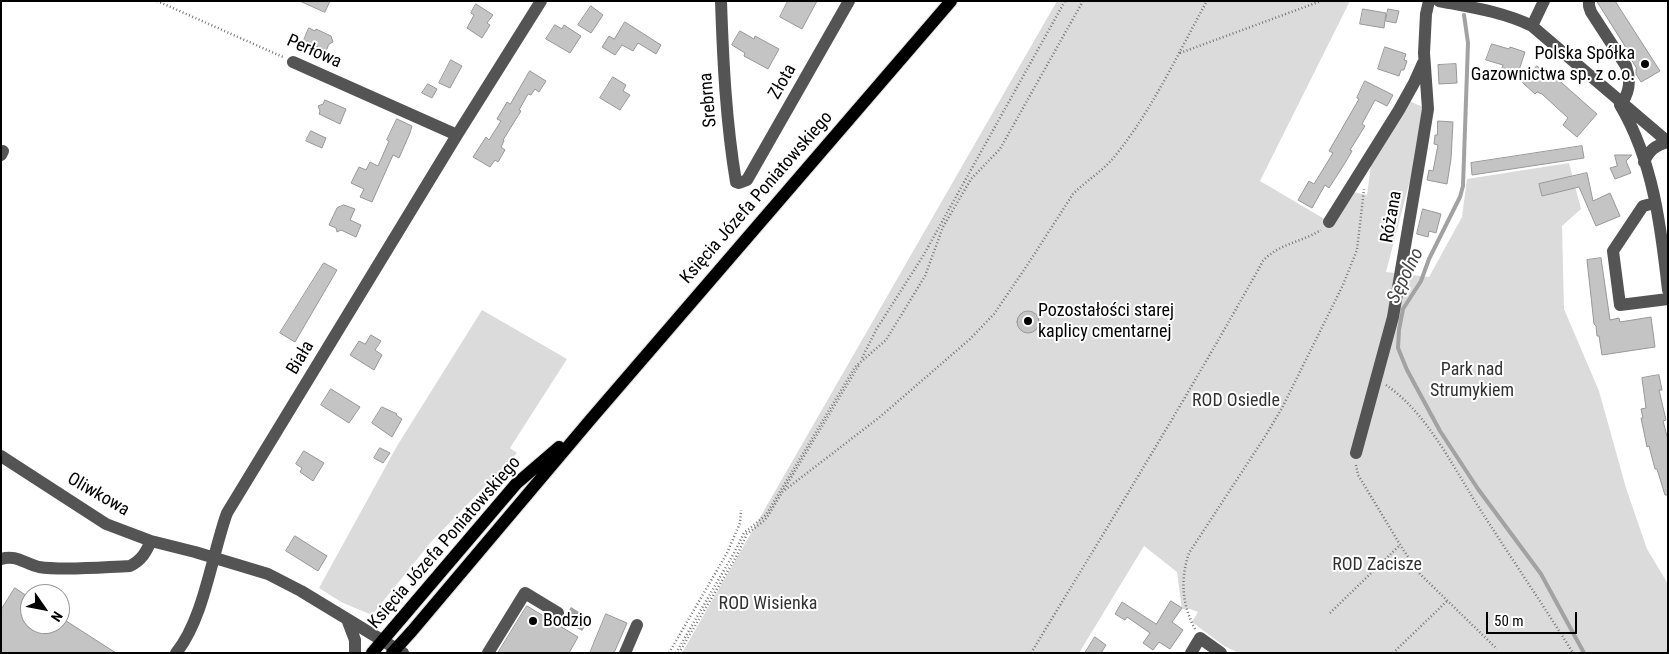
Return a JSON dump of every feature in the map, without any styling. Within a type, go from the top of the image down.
[{"type":"main road","name":"Księcia Józefa Poniatowskiego","points":[[397,651],[590,419],[951,1]]},
{"type":"main road","name":"Księcia Józefa Poniatowskiego","points":[[372,653],[516,484],[590,419]]},
{"type":"street","name":"Biała","points":[[176,653],[185,639],[194,618],[227,513],[541,1]]},
{"type":"street","name":"Srebrna","points":[[721,1],[724,68],[732,155],[736,182],[739,183],[747,180]]},
{"type":"street","name":"Złota","points":[[747,180],[849,1]]},
{"type":"street","name":"Różana","points":[[1356,453],[1393,317],[1422,152],[1428,109],[1424,59],[1426,14],[1429,1]]},
{"type":"street","points":[[1439,1],[1489,7],[1532,26],[1668,142],[1655,147],[1644,162]]},
{"type":"street","points":[[1532,26],[1544,1]]},
{"type":"street","points":[[1589,1],[1591,12],[1626,66],[1629,76],[1629,90],[1618,100]]},
{"type":"street","name":"Różana","points":[[1329,222],[1399,110],[1414,83],[1424,59]]},
{"type":"street","name":"Perłowa","points":[[293,62],[457,136]]},
{"type":"street","points":[[1618,100],[1644,162],[1655,203],[1668,290]]},
{"type":"street","points":[[1638,146],[1642,136],[1652,128]]},
{"type":"street","points":[[1655,203],[1643,206],[1613,250],[1620,305],[1668,299]]},
{"type":"street","name":"Oliwkowa","points":[[1,456],[106,524],[151,540],[213,557]]},
{"type":"street","points":[[1,558],[15,557],[38,566],[48,567],[99,568],[130,566],[139,561],[145,554],[151,540]]},
{"type":"street","points":[[213,557],[268,574],[301,590],[397,651]]},
{"type":"street","points":[[488,653],[525,593],[558,613]]},
{"type":"street","points":[[346,619],[355,640],[355,653]]},
{"type":"street","points":[[625,653],[637,625]]},
{"type":"street","points":[[1191,653],[1200,638],[1221,653]]},
{"type":"path","name":"Perłowa","points":[[157,1],[293,62]]},
{"type":"path","points":[[678,653],[736,557],[746,534],[765,520],[861,360],[876,330],[923,256],[1066,1]]},
{"type":"path","points":[[678,653],[744,533],[766,515],[855,367],[886,340],[925,276],[943,227],[971,179],[1000,149],[1083,1]]},
{"type":"path","points":[[783,491],[881,416],[970,339],[994,314],[1073,194],[1083,184],[1098,174],[1114,157],[1139,124],[1207,1]]},
{"type":"path","points":[[1178,53],[1321,1]]},
{"type":"path","points":[[1200,638],[1189,618],[1184,590],[1183,576],[1189,553],[1282,408],[1343,285],[1357,250],[1365,186]]},
{"type":"path","points":[[1031,653],[1140,475],[1263,261],[1277,249],[1316,232],[1329,222]]},
{"type":"path","points":[[1377,379],[1401,396],[1420,418],[1454,466],[1477,505],[1573,653]]},
{"type":"path","points":[[1356,453],[1358,475],[1400,545],[1420,574],[1497,649]]},
{"type":"path","points":[[669,653],[727,553],[740,523],[741,510]]},
{"type":"path","points":[[1330,613],[1400,545]]},
{"type":"path","points":[[1394,653],[1447,601]]},
{"type":"green space","points":[[1057,1],[1350,1],[1260,181],[1333,224],[1353,192],[1367,195],[1371,165],[1409,101],[1423,107],[1415,161],[1386,272],[1429,277],[1462,217],[1467,179],[1569,163],[1581,209],[1562,226],[1564,309],[1599,391],[1626,488],[1647,549],[1668,584],[1668,653],[1239,653],[1224,646],[1192,622],[1198,612],[1182,609],[1177,572],[1144,546],[1079,653],[682,653]]},
{"type":"green space","points":[[482,310],[567,359],[510,448],[517,453],[431,542],[372,615],[341,602],[319,588],[397,446]]},
{"type":"shaded area","points":[[571,607],[590,619],[582,631],[563,619]]},
{"type":"building","points":[[300,1],[330,1],[325,12]]},
{"type":"building","points":[[788,1],[817,1],[802,29],[780,17]]},
{"type":"building","points":[[1597,1],[1615,1],[1660,71],[1641,82],[1636,74],[1637,69],[1632,58]]},
{"type":"building","points":[[476,4],[493,15],[487,23],[490,25],[482,38],[467,28],[474,15],[471,13]]},
{"type":"building","points":[[591,6],[603,15],[591,33],[578,25]]},
{"type":"building","points":[[1363,9],[1386,13],[1384,28],[1360,24]]},
{"type":"building","points":[[1388,9],[1399,11],[1396,23],[1386,21]]},
{"type":"building","points":[[625,22],[661,45],[656,54],[638,43],[633,51],[622,45],[615,55],[602,47],[609,36],[614,39]]},
{"type":"building","points":[[555,25],[562,29],[564,25],[581,36],[570,53],[546,39]]},
{"type":"building","points":[[309,28],[331,36],[333,42],[329,44],[326,51],[304,40]]},
{"type":"building","points":[[740,31],[754,39],[755,36],[779,49],[768,69],[744,56],[745,53],[732,45]]},
{"type":"building","points":[[1492,44],[1525,52],[1518,73],[1502,68],[1503,65],[1486,60]]},
{"type":"building","points":[[1385,47],[1406,54],[1404,60],[1407,61],[1404,70],[1401,70],[1399,76],[1378,69]]},
{"type":"building","points":[[451,60],[462,66],[450,88],[439,83]]},
{"type":"building","points":[[1456,64],[1457,83],[1439,84],[1438,65]]},
{"type":"building","points":[[1537,66],[1543,71],[1545,68],[1597,114],[1577,137],[1563,125],[1568,118],[1542,94],[1537,92],[1535,94],[1523,83]]},
{"type":"building","points":[[530,71],[546,81],[539,92],[535,89],[531,95],[528,94],[519,110],[521,111],[503,140],[501,147],[505,150],[498,162],[495,160],[490,167],[473,157],[486,137],[489,140],[501,121],[497,119],[507,102],[510,104]]},
{"type":"building","points":[[613,77],[626,85],[623,91],[630,95],[620,110],[600,98]]},
{"type":"building","points":[[1365,81],[1393,95],[1387,106],[1375,100],[1362,124],[1365,126],[1350,150],[1352,151],[1345,163],[1329,188],[1325,185],[1312,208],[1298,200],[1309,181],[1314,184],[1333,153],[1329,151],[1359,99],[1357,98]]},
{"type":"building","points":[[428,84],[437,89],[432,98],[422,93]]},
{"type":"building","points":[[325,100],[346,109],[340,124],[319,114],[318,106],[323,104]]},
{"type":"building","points":[[397,119],[412,126],[410,133],[399,158],[393,155],[372,202],[360,197],[364,189],[351,183],[359,167],[366,170],[370,162],[378,166]]},
{"type":"building","points":[[1438,121],[1453,122],[1451,159],[1447,184],[1427,180],[1429,170],[1433,171],[1438,145],[1434,144]]},
{"type":"building","points":[[311,131],[326,138],[322,148],[306,141]]},
{"type":"building","points":[[1582,146],[1584,158],[1472,175],[1471,163]]},
{"type":"building","points":[[1615,155],[1632,155],[1626,161],[1631,173],[1615,179],[1610,168],[1617,166]]},
{"type":"building","points":[[1587,173],[1593,201],[1610,193],[1620,216],[1596,226],[1579,187],[1542,196],[1539,184]]},
{"type":"building","points":[[344,205],[355,209],[350,220],[361,225],[356,237],[341,230],[337,232],[336,228],[329,225],[337,208]]},
{"type":"building","points":[[1423,209],[1441,214],[1436,233],[1429,231],[1428,237],[1417,234]]},
{"type":"building","points":[[1601,258],[1610,320],[1619,318],[1620,322],[1651,317],[1655,347],[1602,355],[1599,336],[1597,336],[1594,324],[1587,260]]},
{"type":"building","points":[[324,263],[337,270],[295,342],[280,333]]},
{"type":"building","name":"Pozostałości starej kaplicy cmentarnej","points":[[1028,311],[1036,314],[1039,322],[1036,330],[1028,333],[1020,330],[1017,322],[1020,314]]},
{"type":"building","points":[[371,335],[381,341],[375,350],[382,355],[374,370],[350,355],[359,341],[365,344]]},
{"type":"building","points":[[1659,375],[1662,390],[1659,390],[1666,420],[1663,421],[1668,440],[1668,495],[1665,495],[1649,446],[1647,447],[1641,418],[1643,418],[1641,409],[1646,408],[1642,378]]},
{"type":"building","points":[[331,389],[360,407],[349,423],[321,405]]},
{"type":"building","points":[[382,407],[397,414],[402,419],[392,437],[372,423]]},
{"type":"building","points":[[380,448],[390,453],[383,463],[374,458]]},
{"type":"building","points":[[304,451],[324,463],[313,481],[300,472],[302,468],[296,464]]},
{"type":"building","points":[[295,536],[327,556],[318,571],[286,551]]},
{"type":"building","points":[[15,588],[20,591],[20,634],[70,634],[70,623],[116,653],[1,653],[1,610]]},
{"type":"building","points":[[1171,601],[1182,608],[1172,622],[1183,630],[1170,649],[1159,642],[1153,650],[1143,643],[1150,633],[1127,617],[1125,620],[1115,614],[1122,602],[1156,624]]},
{"type":"building","name":"Bodzio","points":[[527,606],[578,637],[569,653],[498,653]]},
{"type":"building","points":[[606,614],[627,623],[614,653],[590,653]]},
{"type":"building","points":[[1095,637],[1106,645],[1101,653],[1085,653]]},
{"type":"waterway","name":"Sępolno","points":[[1464,15],[1468,43],[1463,186],[1460,197],[1429,259],[1421,281],[1403,309],[1398,348],[1407,370],[1440,431],[1478,489],[1541,574],[1584,653]]},
{"type":"place","name":"Polska Spółka Gazownictwa sp. z o.o.","points":[[1645,64]]},
{"type":"place","name":"Pozostałości starej kaplicy cmentarnej","points":[[1028,321]]},
{"type":"place","name":"Bodzio","points":[[533,621]]},
{"type":"park label","name":"Park nad Strumykiem","points":[[1472,380]]},
{"type":"park label","name":"ROD Osiedle","points":[[1236,401]]},
{"type":"park label","name":"ROD Zacisze","points":[[1377,565]]},
{"type":"park label","name":"ROD Wisienka","points":[[768,604]]}]
